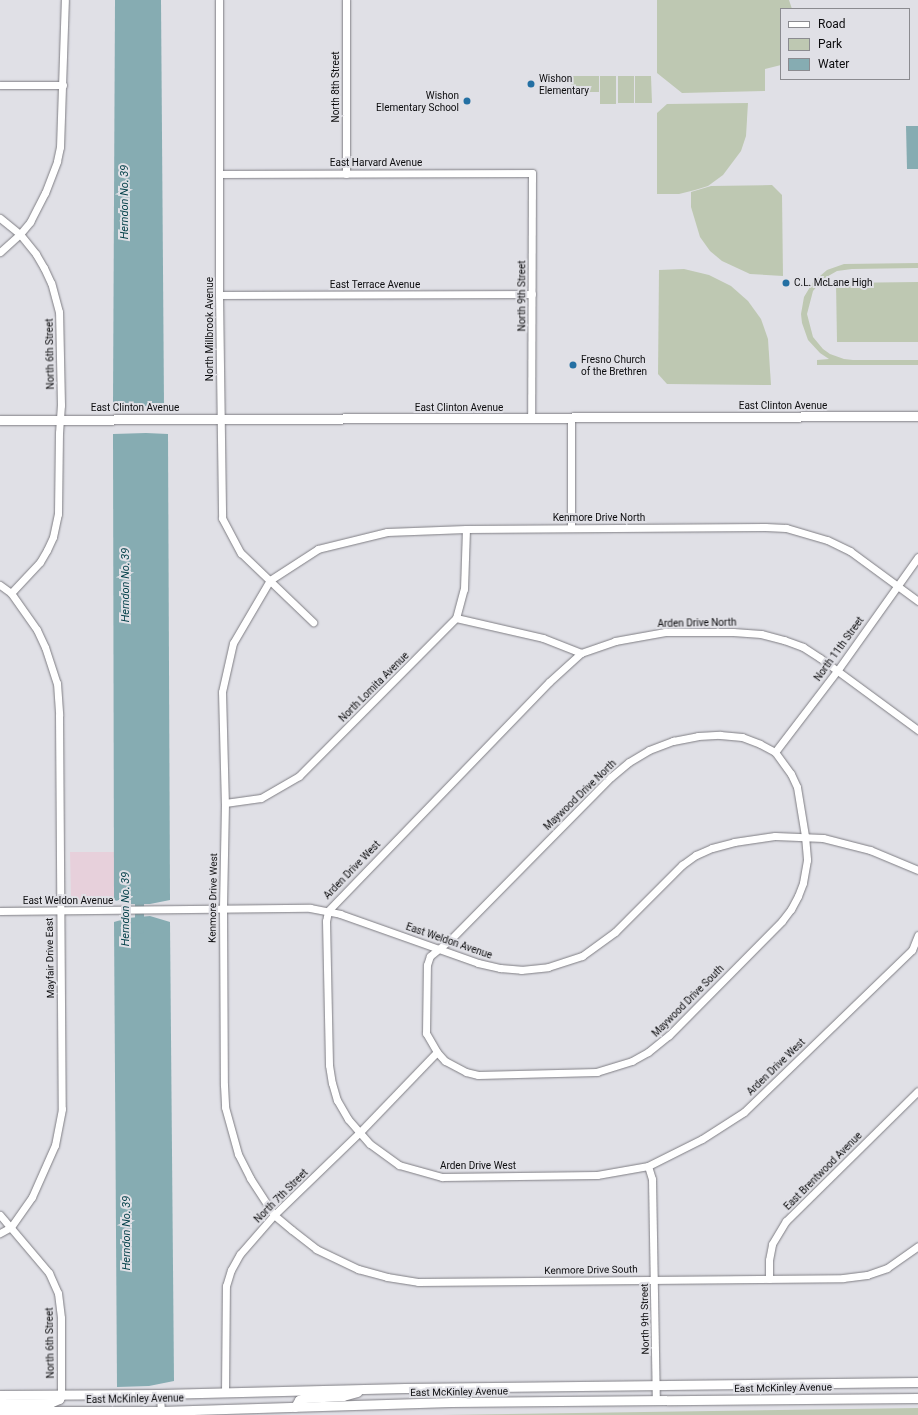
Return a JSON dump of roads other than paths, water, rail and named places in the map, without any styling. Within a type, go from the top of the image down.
[{"type":"main road","name":"East Clinton Avenue","points":[[0,420],[918,416]]},
{"type":"main road","name":"East McKinley Avenue","points":[[0,1395],[224,1393],[370,1388],[918,1382]]},
{"type":"main road","points":[[295,1407],[299,1400],[304,1398],[343,1396],[370,1388]]},
{"type":"main road","points":[[896,1398],[918,1392]]},
{"type":"main road","points":[[0,1404],[50,1403],[59,1399],[61,1395]]},
{"type":"main road","name":"East McKinley Avenue","points":[[0,1411],[161,1413],[451,1402],[918,1398]]},
{"type":"street","points":[[0,252],[20,234],[38,210],[57,161],[62,127],[65,0]]},
{"type":"street","name":"North Millbrook Avenue","points":[[219,0],[219,295],[222,518],[241,553],[313,622]]},
{"type":"street","name":"North 8th Street","points":[[346,0],[346,174]]},
{"type":"street","points":[[0,85],[63,85]]},
{"type":"street","name":"East Harvard Avenue","points":[[220,174],[532,173]]},
{"type":"street","name":"North 9th Street","points":[[531,418],[532,173]]},
{"type":"street","points":[[0,218],[20,234]]},
{"type":"street","name":"North 6th Street","points":[[11,593],[40,562],[47,550],[56,525],[59,502],[61,335],[59,312],[51,283],[44,268],[36,254],[20,234]]},
{"type":"street","name":"East Terrace Avenue","points":[[219,295],[532,294]]},
{"type":"street","points":[[571,418],[571,528]]},
{"type":"street","name":"Kenmore Drive North","points":[[270,580],[318,549],[387,532],[466,529],[765,527],[786,528],[828,540],[850,551],[918,601]]},
{"type":"street","name":"North Lomita Avenue","points":[[225,803],[261,798],[299,776],[456,618],[464,589],[466,529]]},
{"type":"street","name":"North 11th Street","points":[[775,752],[837,671],[918,557]]},
{"type":"street","name":"Kenmore Drive West","points":[[270,580],[233,643],[222,692],[225,803],[223,910],[224,1085],[225,1107],[238,1154],[250,1178],[274,1215]]},
{"type":"street","name":"Mayfair Drive East","points":[[0,585],[11,593],[37,630],[45,647],[56,683],[59,722],[59,911],[62,1109],[55,1145],[43,1174],[32,1197],[11,1227]]},
{"type":"street","points":[[456,618],[543,638],[580,653]]},
{"type":"street","name":"Arden Drive North","points":[[580,653],[615,640],[638,635],[665,632],[733,632],[761,634],[784,640],[802,647],[918,730]]},
{"type":"street","name":"Arden Drive West","points":[[580,653],[522,710],[328,911],[326,921],[329,1066],[332,1083],[337,1100],[359,1133],[381,1153],[399,1165],[442,1177],[597,1175],[648,1166],[702,1139],[744,1112],[912,950],[918,935]]},
{"type":"street","name":"Maywood Drive North","points":[[437,948],[450,940],[611,777],[629,762],[649,750],[673,741],[698,736],[720,734],[742,737],[775,752],[788,768],[797,786],[805,836]]},
{"type":"street","name":"East Weldon Avenue","points":[[0,911],[310,908],[328,911],[500,968],[521,970],[548,968],[582,956],[615,932],[669,876],[696,855],[712,848],[734,842],[775,836],[805,836],[847,843],[870,850],[918,870]]},
{"type":"street","name":"Maywood Drive South","points":[[437,948],[430,956],[427,965],[426,1033],[437,1052],[445,1061],[455,1067],[478,1074],[597,1072],[616,1067],[648,1052],[675,1029],[791,909],[798,896],[805,873],[807,860],[805,836]]},
{"type":"street","name":"North 7th Street","points":[[224,1393],[226,1286],[240,1254],[274,1215],[359,1133],[437,1052]]},
{"type":"street","name":"East Brentwood Avenue","points":[[769,1279],[769,1260],[772,1244],[786,1221],[918,1091]]},
{"type":"street","name":"North 9th Street","points":[[648,1166],[652,1179],[656,1400]]},
{"type":"street","name":"North 6th Street","points":[[0,1215],[49,1273],[58,1293],[61,1318],[61,1395]]},
{"type":"street","name":"Kenmore Drive South","points":[[274,1215],[316,1249],[337,1261],[358,1270],[418,1282],[843,1278],[867,1275],[894,1264],[918,1246]]},
{"type":"street","points":[[0,1233],[11,1227]]},
{"type":"street","points":[[160,1394],[161,1413]]},
{"type":"water","points":[[115,0],[161,0],[164,404],[145,406],[113,404]]},
{"type":"water","points":[[906,126],[918,126],[918,169],[907,169]]},
{"type":"water","points":[[113,434],[168,434],[170,900],[150,904],[128,904],[114,900]]},
{"type":"water","points":[[150,916],[170,922],[174,1381],[149,1386],[117,1387],[114,922],[128,918]]},
{"type":"waterway","name":"Herndon No. 39","points":[[139,892],[139,929]]},
{"type":"place","name":"Wishon Elementary","points":[[531,84]]},
{"type":"place","name":"Wishon Elementary School","points":[[467,101]]},
{"type":"place","name":"C.L. McLane High","points":[[786,283]]},
{"type":"place","name":"Fresno Church of the Brethren","points":[[573,365]]}]
